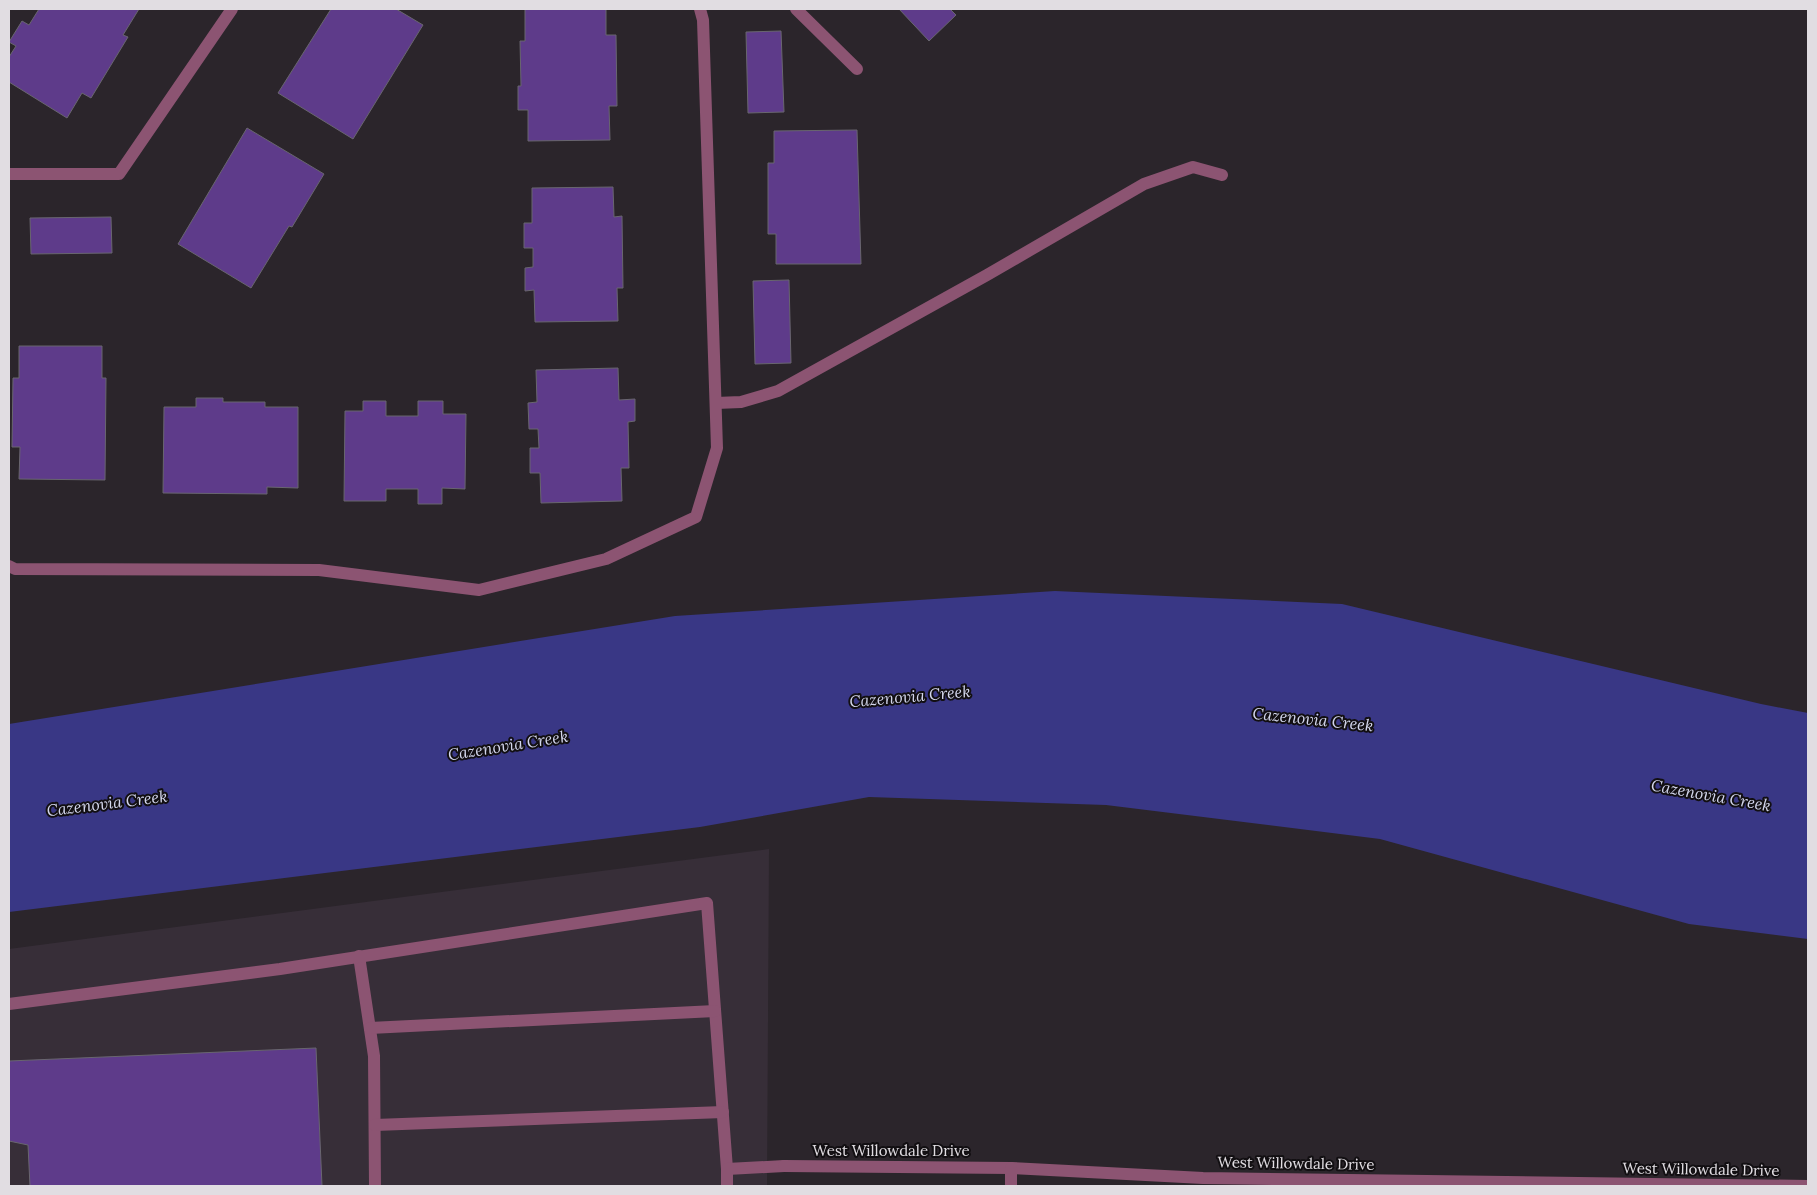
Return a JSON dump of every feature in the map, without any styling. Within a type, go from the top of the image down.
[{"type":"street","points":[[9,174],[119,174],[232,9]]},
{"type":"street","points":[[9,566],[14,569],[319,570],[479,590],[606,559],[696,517],[717,448],[703,20],[700,9]]},
{"type":"street","points":[[796,9],[857,69]]},
{"type":"street","points":[[716,404],[741,402],[778,391],[987,275],[1144,184],[1193,167],[1222,175]]},
{"type":"street","points":[[9,1004],[280,969],[707,903],[727,1186]]},
{"type":"street","points":[[359,956],[374,1056],[375,1186]]},
{"type":"street","points":[[370,1028],[715,1011]]},
{"type":"street","points":[[374,1125],[723,1112]]},
{"type":"street","name":"West Willowdale Drive","points":[[727,1169],[784,1166],[1011,1168],[1203,1178],[1470,1184],[1808,1186]]},
{"type":"street","points":[[1010,1186],[1011,1168]]},
{"type":"shaded area","points":[[769,849],[767,1186],[9,1186],[9,949]]},
{"type":"water","name":"Cazenovia Creek","points":[[1055,591],[1342,604],[1761,704],[1808,713],[1808,939],[1689,924],[1380,839],[1106,805],[869,797],[700,827],[9,912],[9,724],[675,616]]},
{"type":"building","points":[[39,9],[139,9],[123,35],[128,37],[91,98],[82,93],[67,118],[9,82],[9,57],[16,46],[9,42],[22,21],[29,25]]},
{"type":"building","points":[[331,9],[396,9],[423,25],[353,139],[278,93]]},
{"type":"building","points":[[525,9],[606,9],[606,35],[616,35],[617,106],[609,106],[610,140],[528,141],[528,110],[518,110],[518,86],[521,86],[520,41],[525,41]]},
{"type":"building","points":[[899,9],[950,9],[956,15],[929,41]]},
{"type":"building","points":[[781,31],[784,112],[748,113],[746,32]]},
{"type":"building","points":[[247,128],[324,174],[292,227],[289,226],[251,288],[178,244]]},
{"type":"building","points":[[857,130],[861,264],[776,264],[776,234],[768,234],[768,163],[774,163],[774,131]]},
{"type":"building","points":[[613,187],[614,217],[622,216],[623,288],[617,288],[618,321],[535,322],[534,290],[525,291],[525,268],[533,267],[533,248],[524,248],[524,223],[532,223],[532,188]]},
{"type":"building","points":[[111,217],[112,253],[31,254],[30,218]]},
{"type":"building","points":[[789,280],[791,363],[755,364],[753,281]]},
{"type":"building","points":[[19,346],[102,346],[102,378],[106,378],[105,480],[19,479],[20,447],[12,447],[13,378],[19,378]]},
{"type":"building","points":[[618,368],[619,400],[635,399],[635,421],[628,422],[629,468],[621,468],[622,501],[541,503],[540,473],[530,473],[530,448],[539,448],[538,429],[529,429],[528,403],[537,402],[536,370]]},
{"type":"building","points":[[196,398],[223,398],[223,402],[265,402],[265,407],[298,407],[298,488],[267,487],[267,494],[163,493],[164,407],[196,407]]},
{"type":"building","points":[[363,401],[386,401],[386,416],[418,416],[418,401],[443,401],[443,414],[466,414],[465,489],[442,488],[442,504],[418,504],[418,489],[386,489],[386,501],[344,501],[345,411],[363,411]]},
{"type":"building","points":[[316,1048],[322,1186],[30,1186],[28,1145],[9,1141],[9,1061]]}]
